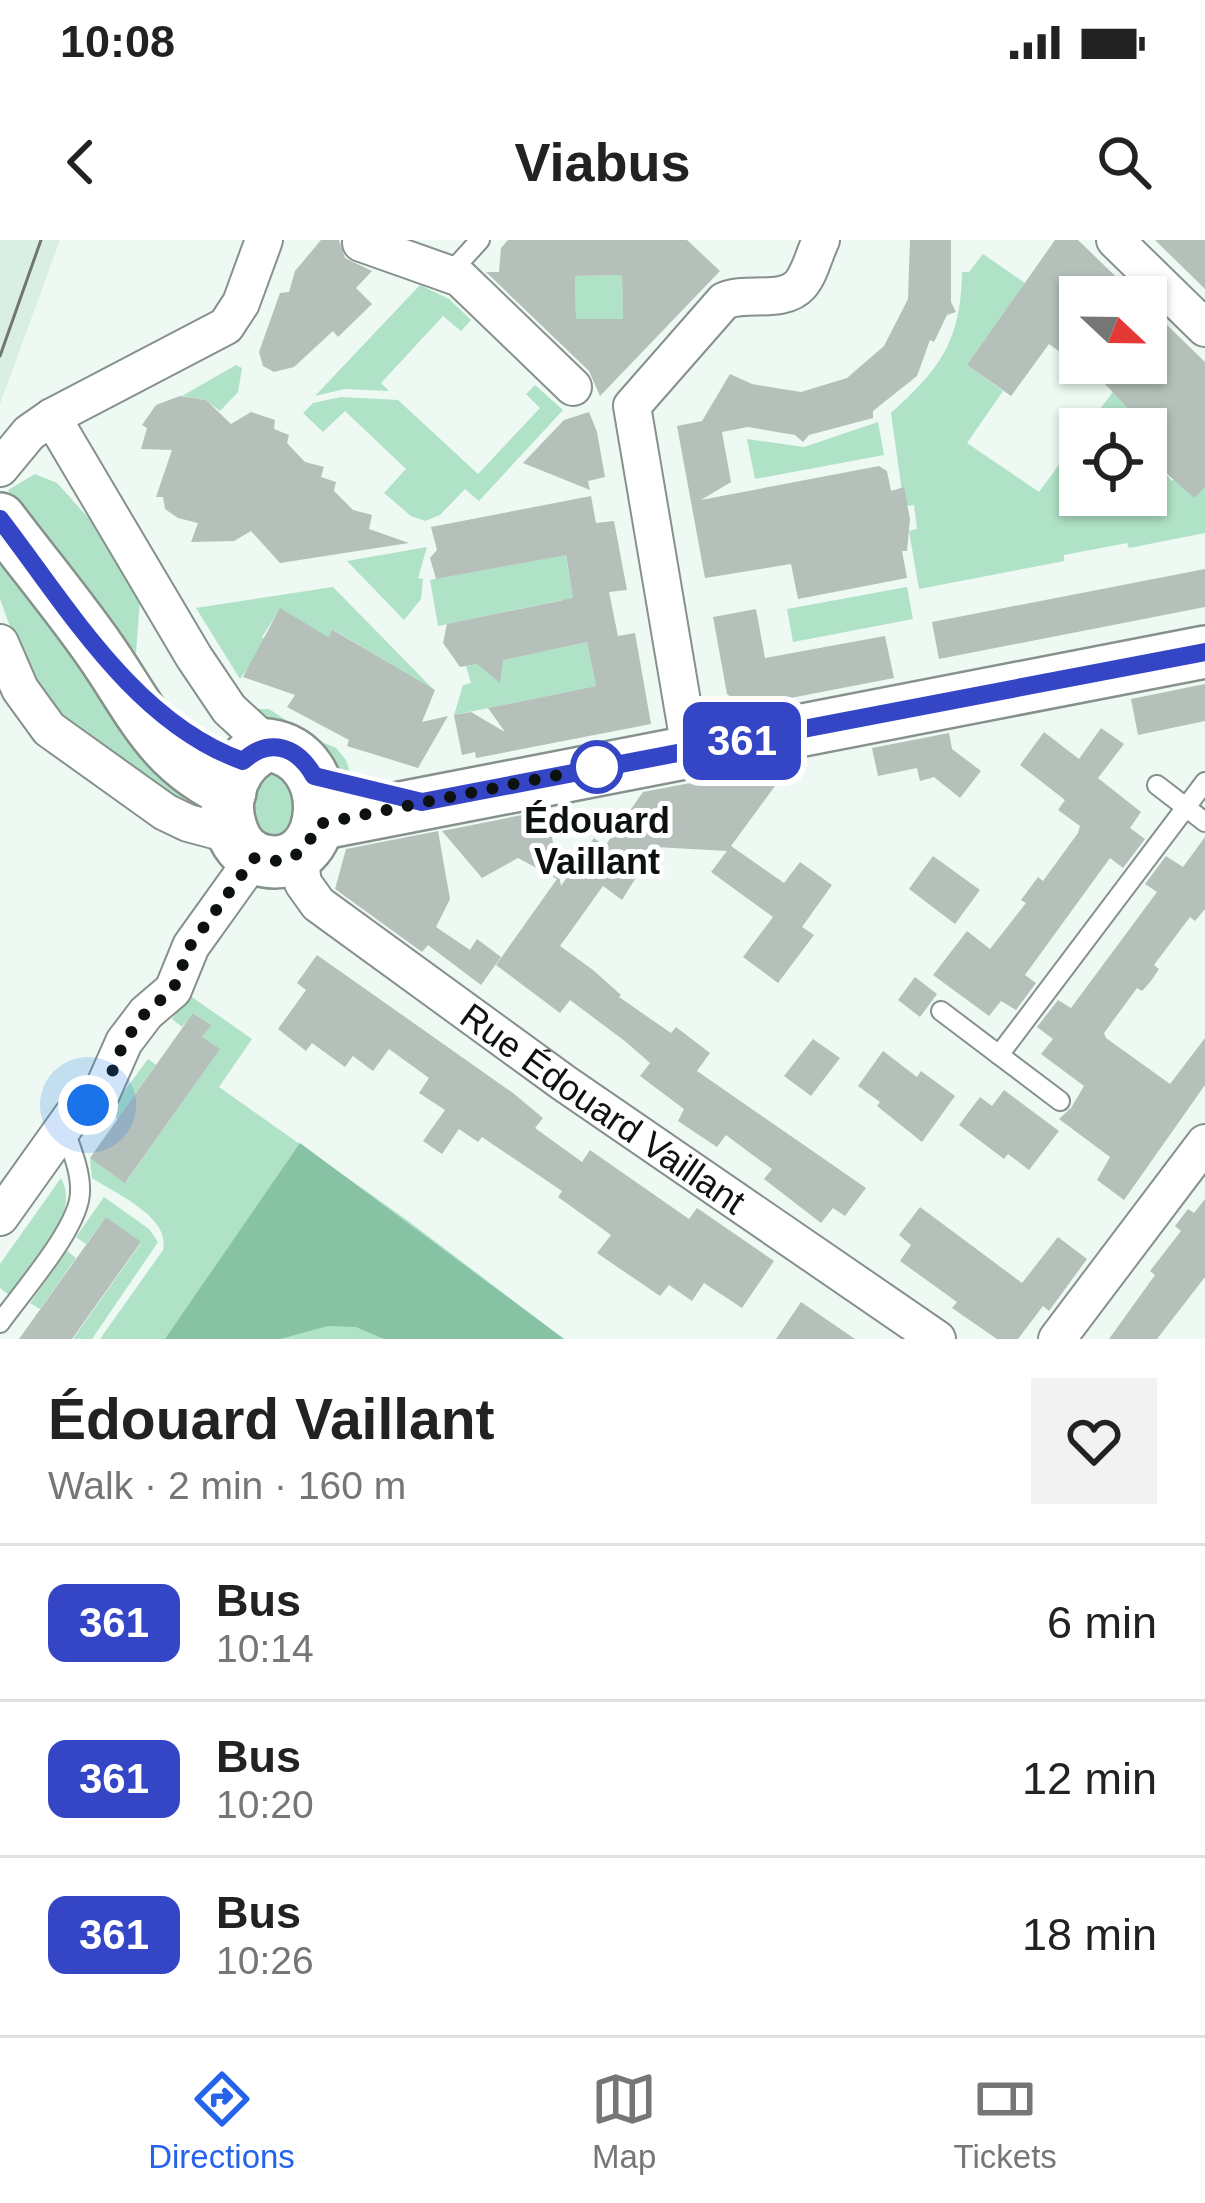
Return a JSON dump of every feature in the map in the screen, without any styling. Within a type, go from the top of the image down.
[{"type":"street","points":[[0,467],[29,433],[52,417],[226,326],[241,303],[264,240]]},
{"type":"street","points":[[690,749],[631,410],[724,301],[784,294],[801,285],[821,240]]},
{"type":"street","points":[[1115,240],[1205,328]]},
{"type":"street","points":[[361,243],[450,273],[573,387]]},
{"type":"street","points":[[0,1217],[63,1126],[101,1094],[124,1042],[146,1012],[173,990],[190,946],[270,806],[240,722],[206,674],[52,417]]},
{"type":"street","points":[[0,519],[100,650],[160,742],[196,774],[270,806]]},
{"type":"street","points":[[0,643],[20,688],[49,729],[188,824],[270,806],[422,802],[1205,652]]},
{"type":"street","name":"Rue Édouard Vaillant","points":[[270,806],[303,883],[318,904],[581,1095],[937,1339]]},
{"type":"street","points":[[1057,1339],[1205,1143]]},
{"type":"lane","points":[[450,273],[480,240]]},
{"type":"lane","points":[[1000,1055],[1205,782]]},
{"type":"lane","points":[[1157,785],[1205,822]]},
{"type":"lane","points":[[940,1011],[1060,1101]]},
{"type":"lane","points":[[0,1323],[71,1222],[79,1202],[79,1178],[63,1126]]},
{"type":"shaded area","points":[[0,240],[60,240],[0,404]]},
{"type":"green space","points":[[983,254],[1025,283],[967,365],[1003,391],[967,443],[1039,492],[1059,465],[1059,516],[1167,516],[1167,475],[1172,481],[1185,470],[1182,485],[1193,497],[1205,487],[1205,533],[1064,555],[1064,561],[919,589],[909,531],[917,529],[914,505],[904,506],[891,413],[923,382],[944,352],[957,317],[962,272],[969,272]]},
{"type":"green space","points":[[622,275],[623,319],[576,319],[575,276]]},
{"type":"green space","points":[[420,285],[449,299],[471,320],[461,331],[443,316],[381,383],[389,391],[345,389],[315,396]]},
{"type":"green space","points":[[236,365],[242,368],[238,392],[220,411],[206,400],[182,396]]},
{"type":"green space","points":[[535,385],[563,410],[479,501],[465,489],[440,515],[425,521],[411,516],[384,493],[406,469],[345,411],[323,432],[303,413],[313,403],[341,397],[398,400],[478,474],[540,408],[526,394]]},
{"type":"green space","points":[[1113,392],[1128,408],[1101,408]]},
{"type":"green space","points":[[878,422],[884,455],[755,479],[747,439],[804,447]]},
{"type":"green space","points":[[35,474],[57,483],[112,544],[141,585],[136,653],[8,490]]},
{"type":"green space","points":[[427,547],[418,578],[423,579],[421,599],[404,620],[347,561]]},
{"type":"green space","points":[[565,551],[574,603],[562,600],[438,626],[430,580]]},
{"type":"green space","points":[[0,561],[133,736],[186,791],[182,809],[77,738],[26,671],[0,599]]},
{"type":"green space","points":[[333,587],[434,690],[334,630],[326,639],[280,609],[262,637],[268,641],[240,679],[196,608]]},
{"type":"green space","points":[[907,587],[913,619],[793,642],[787,609]]},
{"type":"green space","points":[[587,642],[596,686],[454,715],[463,685],[471,683],[466,666],[489,662],[499,675],[502,660]]},
{"type":"green space","points":[[251,709],[269,709],[336,748],[351,775],[345,777],[307,755]]},
{"type":"green space","points":[[271,770],[293,782],[294,823],[287,835],[265,834],[249,819],[256,777]]},
{"type":"green space","points":[[189,995],[252,1039],[219,1087],[564,1339],[100,1339],[163,1250],[163,1238],[140,1208],[92,1178],[90,1158],[126,1182],[219,1050],[202,1037],[210,1025],[194,1013],[182,1027],[172,1019]]},
{"type":"green space","points":[[148,1059],[156,1065],[118,1119],[109,1112]]},
{"type":"green space","points":[[300,1143],[564,1339],[384,1339],[356,1327],[328,1326],[280,1339],[165,1339]]},
{"type":"green space","points":[[61,1178],[66,1193],[60,1224],[9,1295],[0,1288],[0,1264]]},
{"type":"green space","points":[[104,1197],[149,1229],[158,1242],[92,1339],[73,1339],[141,1243],[106,1217],[86,1244],[76,1237]]},
{"type":"green space","points":[[67,1251],[76,1258],[40,1309],[30,1303]]},
{"type":"building","points":[[321,240],[339,240],[345,258],[372,271],[356,288],[372,304],[338,337],[333,331],[294,367],[274,372],[263,366],[259,352],[280,293],[289,292],[295,271]]},
{"type":"building","points":[[508,240],[687,240],[720,271],[600,396],[589,371],[486,272],[499,272],[501,248]],"holes":[[[622,275],[623,319],[576,319],[575,276]]]},
{"type":"building","points":[[910,240],[951,240],[951,302],[956,312],[947,315],[934,342],[930,340],[917,376],[873,411],[873,418],[809,435],[803,442],[795,435],[748,427],[722,432],[731,482],[701,500],[879,466],[887,471],[891,491],[904,487],[910,519],[907,551],[902,551],[907,578],[798,599],[791,564],[705,578],[677,426],[702,421],[730,374],[752,384],[801,392],[847,378],[884,346],[908,299]]},
{"type":"building","points":[[1055,240],[1078,240],[1115,276],[1059,276],[1059,351],[1049,344],[1011,396],[967,365]]},
{"type":"building","points":[[1155,240],[1205,240],[1205,289]]},
{"type":"building","points":[[1167,325],[1205,362],[1205,487],[1194,498],[1167,474],[1167,408],[1128,408],[1106,385],[1167,384]]},
{"type":"building","points":[[180,396],[206,400],[231,424],[251,412],[275,420],[274,429],[289,435],[287,443],[305,462],[324,467],[321,477],[336,482],[334,491],[353,510],[372,515],[369,529],[409,543],[280,563],[251,531],[234,541],[191,542],[198,523],[178,518],[165,509],[163,497],[156,497],[172,450],[141,449],[147,428],[142,425],[156,405]]},
{"type":"building","points":[[589,412],[605,477],[588,481],[590,490],[523,463],[564,420]]},
{"type":"building","points":[[591,496],[596,523],[614,521],[627,590],[609,592],[618,636],[635,633],[651,724],[476,758],[475,752],[462,755],[454,715],[471,712],[505,732],[488,708],[596,686],[587,642],[503,660],[500,683],[477,664],[460,667],[443,643],[447,624],[573,598],[566,555],[436,579],[430,558],[437,550],[431,527]]},
{"type":"building","points":[[1205,569],[1205,607],[939,659],[932,622]]},
{"type":"building","points":[[280,608],[328,637],[333,630],[435,690],[422,722],[448,716],[418,768],[347,746],[349,740],[287,707],[295,695],[243,677]]},
{"type":"building","points":[[756,609],[765,658],[885,636],[894,678],[744,707],[727,694],[713,617]]},
{"type":"building","points":[[1205,684],[1205,721],[1138,735],[1131,699]]},
{"type":"building","points":[[1101,728],[1124,744],[1098,778],[1141,812],[1130,828],[1145,839],[1123,868],[1110,858],[1025,975],[1036,983],[1016,1010],[1001,1001],[989,1016],[933,975],[967,931],[990,949],[1026,903],[1021,900],[1038,877],[1043,881],[1078,833],[1080,826],[1058,810],[1065,800],[1020,765],[1044,732],[1079,759]]},
{"type":"building","points":[[949,733],[952,749],[981,771],[960,798],[934,777],[920,781],[917,768],[878,776],[872,748]]},
{"type":"building","points":[[791,764],[731,846],[784,883],[800,862],[832,885],[802,927],[814,935],[778,983],[743,957],[773,917],[711,872],[727,851],[655,847],[622,900],[603,886],[560,946],[619,997],[671,1033],[676,1027],[710,1053],[697,1071],[866,1188],[845,1216],[833,1208],[821,1223],[764,1179],[772,1169],[726,1135],[717,1147],[678,1121],[684,1109],[640,1076],[650,1063],[626,1042],[570,1000],[560,1013],[496,965],[557,879],[518,858],[482,878],[442,831],[547,810],[561,886],[594,838],[605,846],[643,792]]},
{"type":"building","points":[[438,831],[450,899],[436,927],[470,950],[477,939],[501,957],[481,985],[428,945],[422,952],[335,889],[346,849]]},
{"type":"building","points":[[1205,837],[1205,909],[1195,921],[1190,917],[1154,965],[1159,969],[1151,981],[1142,991],[1137,988],[1104,1033],[1170,1084],[1205,1038],[1205,1085],[1124,1200],[1097,1180],[1110,1157],[1059,1119],[1084,1086],[1041,1054],[1053,1039],[1037,1027],[1058,1000],[1071,1008],[1157,892],[1145,884],[1166,856],[1183,867]]},
{"type":"building","points":[[933,856],[980,890],[955,924],[909,889]]},
{"type":"building","points":[[317,955],[513,1093],[543,1118],[535,1128],[582,1162],[590,1150],[689,1219],[697,1208],[774,1261],[742,1308],[704,1283],[692,1301],[669,1285],[660,1296],[597,1253],[611,1235],[558,1197],[562,1191],[482,1137],[478,1142],[459,1129],[442,1154],[423,1141],[445,1110],[419,1093],[429,1078],[389,1049],[373,1071],[353,1056],[345,1067],[312,1043],[306,1051],[278,1029],[306,990],[297,983]]},
{"type":"building","points":[[915,977],[937,994],[920,1017],[898,1000]]},
{"type":"building","points":[[193,1013],[211,1025],[202,1037],[220,1049],[125,1183],[90,1158]]},
{"type":"building","points":[[813,1039],[840,1058],[811,1096],[784,1076]]},
{"type":"building","points":[[883,1051],[917,1077],[921,1071],[955,1096],[922,1142],[858,1086]]},
{"type":"building","points":[[1004,1090],[1059,1131],[1029,1170],[1008,1154],[1004,1159],[959,1125],[980,1097],[992,1106]]},
{"type":"building","points":[[1205,1199],[1205,1277],[1157,1339],[1109,1339],[1155,1275],[1150,1271],[1181,1231],[1175,1226],[1188,1209],[1194,1213]]},
{"type":"building","points":[[920,1207],[1022,1283],[1058,1237],[1087,1259],[1049,1311],[1043,1306],[1018,1339],[997,1339],[952,1308],[957,1302],[900,1261],[911,1245],[899,1235]]},
{"type":"building","points":[[106,1217],[141,1242],[72,1339],[19,1339]]},
{"type":"building","points":[[801,1302],[855,1339],[776,1339]]},
{"type":"tram line","points":[[0,356],[41,240]]},
{"type":"bus line","name":"361","points":[[0,519],[103,655],[199,741],[243,761],[260,748],[279,746],[303,759],[314,776],[422,802],[1205,652]]},
{"type":"place","name":"Édouard Vaillant","points":[[597,767]]},
{"type":"route","points":[[88,1105],[111,1079],[124,1042],[146,1012],[173,990],[190,946],[254,858],[290,860],[304,850],[318,824],[602,766],[597,767]]}]
